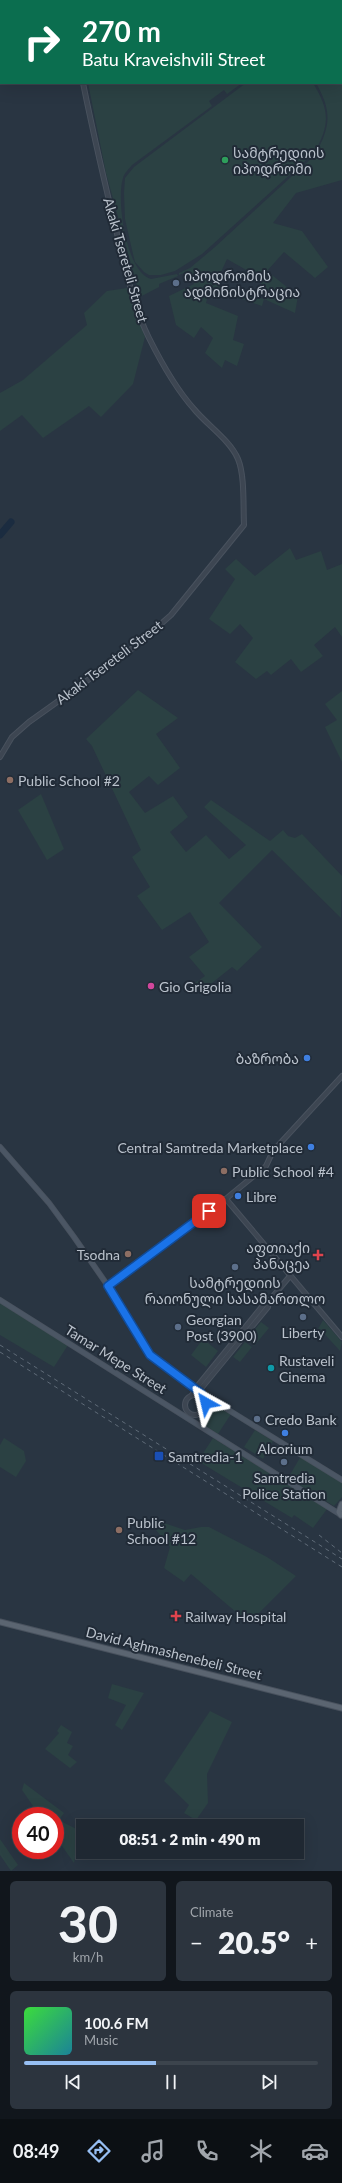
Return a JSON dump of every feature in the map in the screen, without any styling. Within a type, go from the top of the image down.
[{"type":"main road","points":[[0,1147],[57,1214],[108,1286],[150,1355],[201,1393],[342,1480]]},
{"type":"main road","name":"Tamar Mepe Street","points":[[0,1300],[342,1516]]},
{"type":"main road","points":[[342,1504],[339,1512],[342,1516]]},
{"type":"main road","name":"David Aghmashenebeli Street","points":[[0,1622],[342,1708]]},
{"type":"street","name":"Akaki Tsereteli Street","points":[[0,757],[12,737],[28,722],[137,645],[171,615],[244,525],[241,475],[237,458],[232,449],[193,408],[172,378],[149,337],[139,314],[128,278],[102,174],[83,84]]},
{"type":"street","points":[[108,1286],[226,1199],[266,1166],[273,1151],[342,1076]]},
{"type":"street","points":[[226,1199],[342,1337]]},
{"type":"street","points":[[190,1419],[198,1415],[205,1408],[204,1399],[201,1393],[204,1385],[268,1308],[270,1302],[290,1276]]},
{"type":"street","points":[[185,1416],[186,1400],[192,1395],[195,1389],[265,1304],[270,1302]]},
{"type":"street","points":[[192,1395],[200,1395],[204,1399]]},
{"type":"street","points":[[186,1409],[190,1413],[198,1415]]},
{"type":"green space","points":[[88,84],[241,84],[227,94],[224,90],[209,101],[212,106],[132,165],[125,173],[121,188],[122,218],[129,250],[135,263],[142,274],[151,279],[177,274],[178,276],[159,284],[159,287],[140,297],[106,173]]},
{"type":"green space","name":"სამტრედიის იპოდრომი","points":[[245,84],[314,84],[323,102],[326,118],[325,126],[314,153],[202,254],[175,271],[161,275],[149,275],[144,272],[135,262],[125,219],[124,193],[125,178],[134,167]]},
{"type":"green space","points":[[316,84],[342,84],[342,180],[296,193],[273,223],[302,231],[328,267],[315,278],[284,252],[267,271],[298,296],[295,313],[264,299],[262,306],[210,288],[206,303],[238,316],[233,340],[244,344],[237,366],[225,360],[222,368],[205,353],[213,338],[201,327],[194,338],[176,325],[169,296],[194,284],[187,272],[179,275],[179,273],[190,268],[215,247],[315,155],[327,127],[328,119],[325,102]],"holes":[[[227,259],[262,279],[261,284],[265,293],[264,299],[216,283]]]},
{"type":"green space","points":[[127,288],[145,337],[133,384],[101,417],[89,406],[43,438],[22,415],[0,431],[0,393],[23,380],[87,325],[84,313],[107,291]]},
{"type":"green space","points":[[290,548],[296,560],[321,551],[327,570],[342,564],[342,637],[335,627],[314,645],[323,656],[301,672],[291,659],[271,675],[267,671],[256,679],[235,662],[253,638],[240,624],[230,634],[209,619],[235,579],[225,569],[236,559],[255,576]]},
{"type":"green space","points":[[138,690],[178,718],[156,734],[180,768],[158,785],[149,776],[129,792],[145,813],[173,796],[188,817],[170,832],[186,852],[206,835],[229,859],[246,845],[204,807],[211,800],[270,841],[283,830],[288,836],[295,838],[302,834],[342,876],[341,918],[272,850],[219,903],[262,947],[237,971],[232,967],[202,991],[195,983],[205,976],[189,957],[209,942],[190,912],[162,930],[137,896],[150,887],[132,857],[141,850],[92,746],[86,739]]},
{"type":"green space","points":[[342,691],[342,762],[325,727],[337,720],[325,704]]},
{"type":"green space","points":[[41,794],[64,849],[47,860],[18,810]]},
{"type":"green space","points":[[0,1303],[68,1345],[54,1367],[0,1335]]},
{"type":"green space","points":[[323,1320],[342,1342],[340,1351],[320,1329],[317,1331]]},
{"type":"green space","points":[[261,1322],[269,1328],[254,1346],[247,1339]]},
{"type":"green space","points":[[203,1339],[218,1351],[206,1367],[191,1355]]},
{"type":"green space","points":[[245,1342],[252,1347],[240,1362],[233,1357]]},
{"type":"green space","points":[[217,1404],[231,1414],[218,1434],[204,1425]]},
{"type":"green space","points":[[255,1430],[273,1441],[263,1459],[244,1447]]},
{"type":"green space","points":[[4,1438],[24,1451],[26,1461],[16,1477],[0,1467],[0,1445]]},
{"type":"green space","points":[[213,1438],[327,1509],[313,1528],[294,1515],[292,1518],[198,1461]]},
{"type":"green space","points":[[301,1456],[342,1483],[342,1497],[334,1506],[288,1478]]},
{"type":"green space","points":[[161,1522],[185,1530],[209,1527],[267,1557],[296,1576],[249,1623],[191,1574],[184,1582],[164,1568],[170,1547],[151,1524]]},
{"type":"green space","points":[[112,1684],[144,1693],[122,1730],[115,1725],[126,1705],[108,1698]]},
{"type":"green space","points":[[210,1711],[232,1722],[207,1774],[208,1803],[197,1819],[184,1813],[189,1805],[164,1781]]},
{"type":"green space","points":[[61,1725],[72,1732],[67,1743],[73,1746],[68,1755],[77,1762],[70,1768],[45,1749],[59,1733],[57,1731]]},
{"type":"green space","points":[[24,1783],[56,1807],[34,1807],[22,1790]]},
{"type":"green space","points":[[64,1823],[76,1829],[76,1852],[74,1863],[64,1849]]},
{"type":"green space","points":[[0,1839],[12,1856],[12,1859],[14,1859],[18,1865],[11,1871],[0,1855]]},
{"type":"waterway","points":[[0,535],[11,522]]},
{"type":"railway","points":[[0,1345],[342,1559]]},
{"type":"railway","points":[[0,1352],[342,1567]]},
{"type":"railway","points":[[319,1535],[342,1553]]},
{"type":"place","name":"სამტრედიის იპოდრომი","points":[[225,160]]},
{"type":"place","name":"იპოდრომის ადმინისტრაცია","points":[[176,283]]},
{"type":"place","name":"Public School #2","points":[[10,780]]},
{"type":"place","name":"Gio Grigolia","points":[[151,986]]},
{"type":"place","name":"ბაზრობა","points":[[307,1058]]},
{"type":"place","name":"Central Samtreda Marketplace","points":[[311,1147]]},
{"type":"place","name":"Public School #4","points":[[224,1171]]},
{"type":"place","name":"Libre","points":[[238,1196]]},
{"type":"place","name":"Tsodna","points":[[128,1254]]},
{"type":"place","name":"აფთიაქი პანაცეა","points":[[318,1255]]},
{"type":"place","name":"სამტრედიის რაიონული სასამართლო","points":[[235,1267]]},
{"type":"place","name":"Liberty","points":[[303,1317]]},
{"type":"place","name":"Georgian Post (3900)","points":[[178,1327]]},
{"type":"place","name":"Rustaveli Cinema","points":[[271,1368]]},
{"type":"place","name":"Credo Bank","points":[[257,1419]]},
{"type":"place","name":"Alcorium","points":[[285,1433]]},
{"type":"place","name":"Samtredia-1","points":[[159,1456]]},
{"type":"place","name":"Samtredia Police Station","points":[[284,1462]]},
{"type":"place","name":"Public School #12","points":[[119,1530]]},
{"type":"place","name":"Railway Hospital","points":[[176,1616]]},
{"type":"route","points":[[206,1403],[201,1393],[150,1355],[108,1286],[209,1211]]}]
